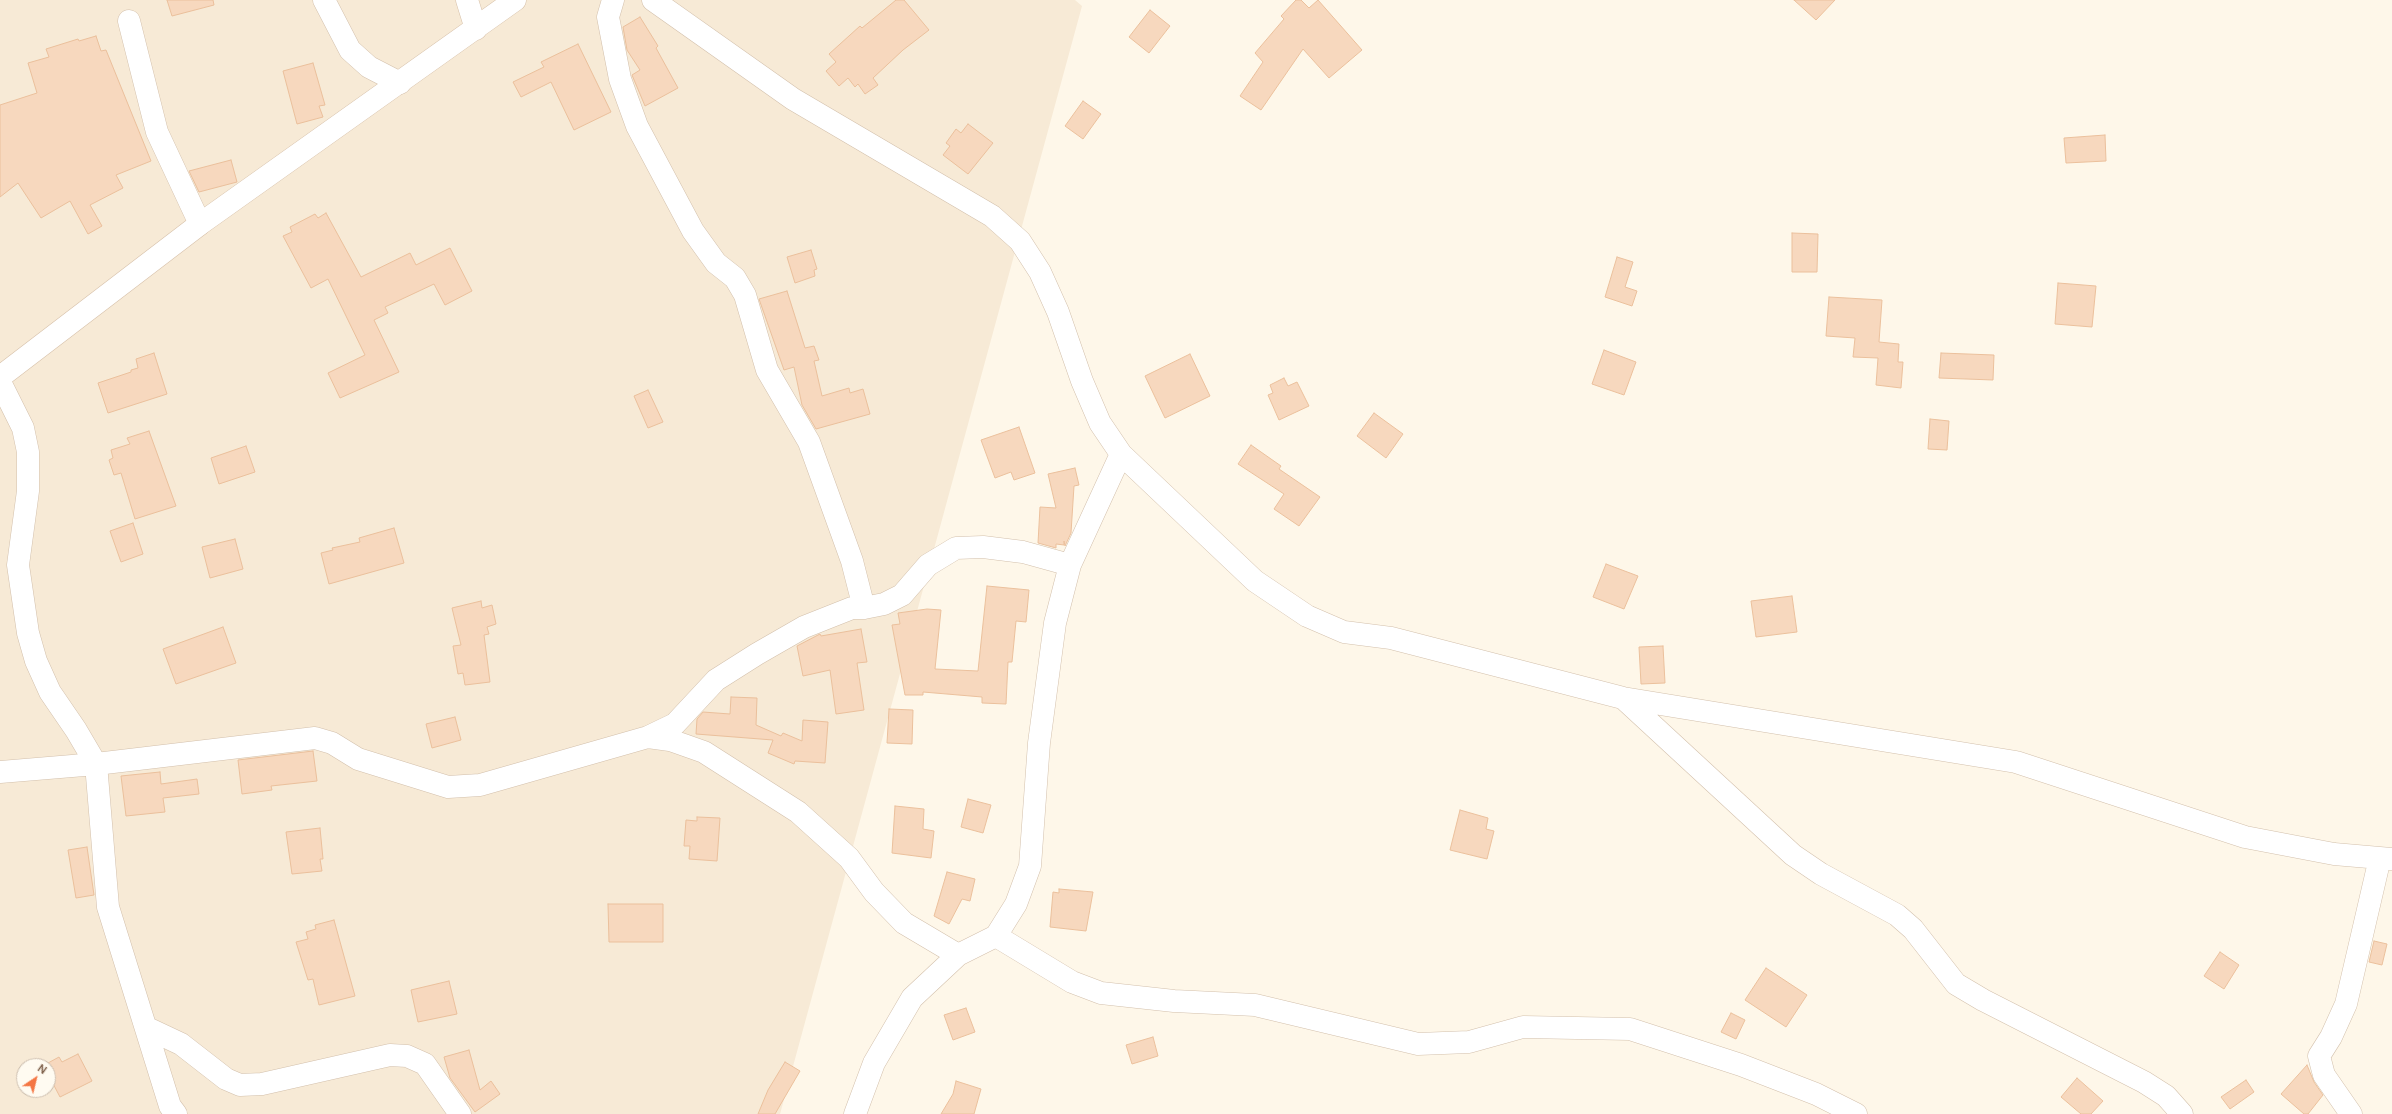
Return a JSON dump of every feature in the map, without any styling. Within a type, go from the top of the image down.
[{"type":"street","points":[[324,0],[350,50],[369,67],[400,83]]},
{"type":"street","points":[[467,0],[476,28]]},
{"type":"street","points":[[0,378],[200,224],[515,0]]},
{"type":"street","points":[[613,0],[608,17],[620,79],[637,126],[693,231],[716,263],[735,278],[745,294],[767,370],[809,442],[852,561],[864,608]]},
{"type":"street","points":[[653,0],[793,100],[992,216],[1020,241],[1040,272],[1058,312],[1082,381],[1100,423],[1120,454],[1255,581],[1307,616],[1344,632],[1392,638],[1623,698],[2016,762],[2245,837],[2334,854],[2386,859],[2346,1004],[2331,1036],[2319,1056],[2324,1075],[2351,1114]]},
{"type":"street","points":[[129,21],[157,132],[200,224]]},
{"type":"street","points":[[0,382],[23,428],[28,452],[28,491],[18,565],[28,633],[36,661],[50,692],[76,730],[96,764],[108,907],[147,1028],[168,1111]]},
{"type":"street","points":[[855,1114],[874,1063],[912,998],[958,955],[996,936],[1016,904],[1030,866],[1039,743],[1055,623],[1070,565],[1120,454]]},
{"type":"street","points":[[0,772],[96,764],[315,738],[332,743],[358,759],[448,787],[480,785],[648,737],[675,724],[716,680],[757,654],[804,627],[852,608],[864,608],[884,604],[902,595],[928,565],[956,548],[983,547],[1023,552],[1070,565]]},
{"type":"street","points":[[1623,698],[1793,855],[1821,874],[1897,915],[1913,929],[1956,984],[1983,1000],[2144,1082],[2166,1096],[2182,1114]]},
{"type":"street","points":[[648,737],[670,740],[704,752],[798,812],[849,858],[874,892],[904,923],[958,955]]},
{"type":"street","points":[[996,936],[1072,982],[1101,993],[1174,1001],[1255,1005],[1418,1044],[1469,1042],[1523,1027],[1630,1029],[1741,1065],[1816,1094],[1856,1114]]},
{"type":"street","points":[[147,1028],[181,1044],[226,1079],[240,1085],[262,1084],[390,1055],[407,1056],[425,1064],[460,1114]]},
{"type":"shaded area","points":[[0,0],[1075,0],[1082,6],[780,1114],[0,1114]]},
{"type":"building","points":[[167,0],[213,0],[214,5],[172,16]]},
{"type":"building","points":[[896,0],[904,0],[929,30],[903,50],[873,78],[878,85],[865,94],[858,84],[855,87],[848,78],[839,86],[826,71],[836,62],[829,54],[860,26],[862,28]]},
{"type":"building","points":[[1296,0],[1301,0],[1309,8],[1318,0],[1362,50],[1329,78],[1303,49],[1261,110],[1240,96],[1263,62],[1255,53],[1284,19],[1281,16]]},
{"type":"building","points":[[1794,0],[1835,0],[1816,20]]},
{"type":"building","points":[[1150,10],[1170,26],[1149,53],[1129,37]]},
{"type":"building","points":[[640,17],[658,46],[656,48],[678,88],[645,106],[632,75],[640,70],[627,50],[623,27]]},
{"type":"building","points":[[96,36],[101,51],[106,50],[151,161],[116,175],[123,188],[90,205],[102,226],[88,234],[70,201],[41,218],[18,183],[0,197],[0,105],[37,93],[28,63],[49,57],[46,49],[78,39],[79,41]]},
{"type":"building","points":[[578,44],[611,112],[574,130],[551,82],[521,97],[513,82],[544,67],[541,62]]},
{"type":"building","points":[[313,63],[325,105],[319,106],[323,117],[297,124],[283,71]]},
{"type":"building","points":[[1083,101],[1101,114],[1083,139],[1065,126]]},
{"type":"building","points":[[968,124],[993,143],[968,174],[943,155],[950,146],[946,143],[956,129],[961,133]]},
{"type":"building","points":[[2105,135],[2106,161],[2066,163],[2064,138]]},
{"type":"building","points":[[231,160],[237,182],[199,192],[189,171]]},
{"type":"building","points":[[326,213],[361,277],[410,253],[416,265],[450,248],[472,291],[445,305],[434,284],[385,307],[388,313],[374,320],[399,372],[340,398],[328,373],[365,355],[328,279],[311,288],[283,236],[292,232],[290,227],[315,214],[318,218]]},
{"type":"building","points":[[1792,233],[1818,234],[1817,272],[1792,272]]},
{"type":"building","points":[[811,250],[817,269],[814,270],[815,276],[795,283],[787,257]]},
{"type":"building","points":[[1617,257],[1633,262],[1625,287],[1637,291],[1632,306],[1605,297]]},
{"type":"building","points":[[2058,283],[2096,286],[2092,327],[2055,324]]},
{"type":"building","points":[[787,291],[805,348],[814,346],[819,360],[814,361],[822,396],[849,388],[850,393],[863,389],[870,414],[816,429],[802,405],[794,367],[784,370],[759,299]]},
{"type":"building","points":[[1829,297],[1882,300],[1879,342],[1899,344],[1898,362],[1903,362],[1901,388],[1876,385],[1878,358],[1853,357],[1855,338],[1826,336]]},
{"type":"building","points":[[1604,350],[1636,362],[1624,395],[1592,384]]},
{"type":"building","points":[[154,353],[167,394],[108,413],[98,383],[131,372],[131,370],[138,368],[136,359]]},
{"type":"building","points":[[1941,353],[1994,355],[1993,380],[1939,378]]},
{"type":"building","points":[[1190,354],[1210,396],[1165,418],[1145,376]]},
{"type":"building","points":[[1284,378],[1288,386],[1297,382],[1309,406],[1279,420],[1268,395],[1273,393],[1270,385]]},
{"type":"building","points":[[648,390],[663,422],[648,428],[634,396]]},
{"type":"building","points":[[1374,413],[1403,434],[1386,458],[1357,436]]},
{"type":"building","points":[[1930,419],[1949,421],[1947,450],[1928,449]]},
{"type":"building","points":[[1019,427],[1035,473],[1014,480],[1011,472],[995,478],[981,440]]},
{"type":"building","points":[[149,431],[176,506],[135,519],[121,473],[114,475],[109,460],[113,458],[111,450],[130,444],[127,438]]},
{"type":"building","points":[[1251,445],[1281,466],[1279,469],[1320,497],[1299,526],[1274,509],[1284,494],[1238,464]]},
{"type":"building","points":[[246,446],[255,472],[219,484],[211,458]]},
{"type":"building","points":[[1075,468],[1079,485],[1074,486],[1071,533],[1065,546],[1064,541],[1064,545],[1056,544],[1056,548],[1038,543],[1040,507],[1056,508],[1048,474]]},
{"type":"building","points":[[133,523],[143,554],[121,562],[110,531]]},
{"type":"building","points":[[394,528],[404,563],[329,584],[321,553],[333,550],[332,548],[360,542],[359,538]]},
{"type":"building","points":[[235,539],[243,569],[210,578],[202,547]]},
{"type":"building","points":[[1606,564],[1638,576],[1624,609],[1593,597]]},
{"type":"building","points":[[987,586],[1029,590],[1026,622],[1016,621],[1012,662],[1008,662],[1006,704],[982,703],[982,697],[923,692],[923,695],[905,695],[892,625],[900,624],[898,613],[927,609],[941,610],[935,669],[978,671]]},
{"type":"building","points":[[1792,596],[1797,632],[1756,637],[1751,601]]},
{"type":"building","points":[[481,601],[482,608],[492,605],[496,624],[487,627],[489,634],[484,635],[490,682],[465,685],[463,673],[458,674],[453,646],[461,645],[452,608]]},
{"type":"building","points":[[223,627],[236,663],[176,684],[163,649]]},
{"type":"building","points":[[861,629],[867,662],[857,663],[864,710],[836,714],[830,670],[803,676],[797,646],[820,634],[821,636]]},
{"type":"building","points":[[1663,646],[1665,683],[1641,684],[1639,647]]},
{"type":"building","points":[[731,697],[757,698],[756,725],[781,736],[783,733],[802,741],[803,720],[828,722],[825,763],[795,761],[794,764],[768,753],[773,740],[696,734],[697,719],[703,712],[730,714]]},
{"type":"building","points":[[889,709],[913,710],[912,744],[887,743]]},
{"type":"building","points":[[455,717],[461,740],[432,748],[426,724]]},
{"type":"building","points":[[313,751],[317,781],[271,786],[272,790],[242,794],[238,760]]},
{"type":"building","points":[[160,772],[161,784],[197,779],[199,794],[163,798],[165,812],[126,816],[121,776]]},
{"type":"building","points":[[968,799],[991,805],[983,833],[961,827]]},
{"type":"building","points":[[895,806],[924,809],[923,829],[934,831],[931,858],[892,853]]},
{"type":"building","points":[[1460,810],[1488,818],[1486,829],[1494,831],[1487,859],[1450,850]]},
{"type":"building","points":[[697,817],[720,818],[717,861],[689,859],[690,846],[684,846],[686,820],[697,821]]},
{"type":"building","points":[[320,828],[323,859],[320,859],[322,871],[292,874],[286,832]]},
{"type":"building","points":[[87,847],[94,895],[76,898],[68,850]]},
{"type":"building","points":[[947,872],[975,879],[970,901],[962,899],[949,924],[934,916]]},
{"type":"building","points":[[1059,889],[1093,892],[1086,931],[1050,927],[1053,892],[1059,893]]},
{"type":"building","points":[[608,904],[663,904],[663,942],[609,942]]},
{"type":"building","points":[[334,920],[355,996],[319,1005],[313,979],[308,980],[296,942],[308,939],[306,932],[316,929],[315,925]]},
{"type":"building","points":[[2374,941],[2387,944],[2382,965],[2369,962]]},
{"type":"building","points":[[2220,952],[2239,965],[2224,989],[2204,976]]},
{"type":"building","points":[[1766,968],[1807,995],[1786,1027],[1745,1000]]},
{"type":"building","points":[[449,981],[457,1014],[418,1022],[411,990]]},
{"type":"building","points":[[966,1008],[975,1032],[953,1040],[944,1015]]},
{"type":"building","points":[[1731,1013],[1745,1020],[1736,1039],[1721,1032]]},
{"type":"building","points":[[1153,1037],[1158,1056],[1132,1064],[1126,1045]]},
{"type":"building","points":[[469,1050],[480,1090],[491,1081],[500,1094],[475,1112],[450,1078],[444,1057]]},
{"type":"building","points":[[78,1054],[92,1081],[60,1097],[56,1089],[56,1059],[59,1057],[62,1062]]},
{"type":"building","points":[[785,1062],[800,1071],[775,1114],[758,1114],[768,1090]]},
{"type":"building","points":[[2307,1065],[2314,1082],[2323,1095],[2308,1114],[2304,1114],[2281,1094]]},
{"type":"building","points":[[2077,1078],[2103,1101],[2091,1114],[2081,1114],[2061,1097]]},
{"type":"building","points":[[2246,1080],[2254,1092],[2230,1109],[2221,1097]]},
{"type":"building","points":[[956,1081],[981,1089],[974,1114],[941,1114],[953,1094]]}]
